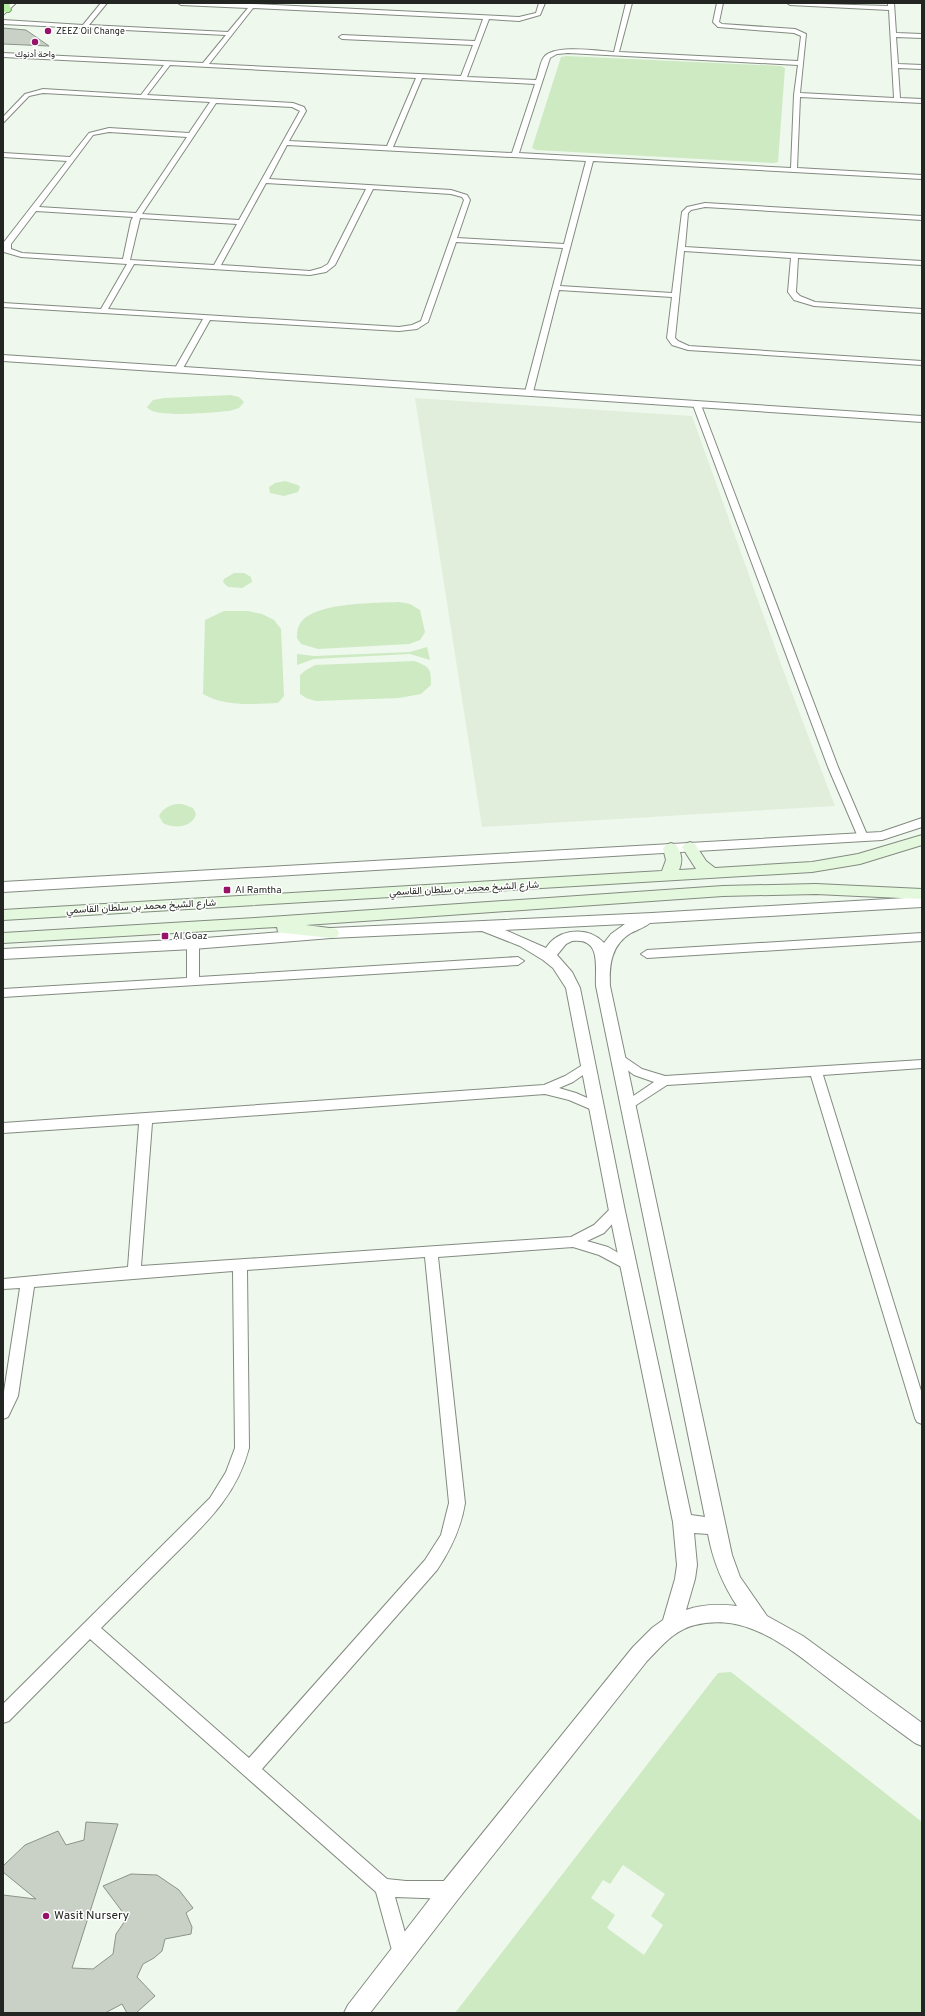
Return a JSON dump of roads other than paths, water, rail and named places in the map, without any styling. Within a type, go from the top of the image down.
[{"type":"main road","name":"شارع الشيخ محمد بن سلطان القاسمي","points":[[3,915],[665,877],[828,865],[860,859],[922,840]]},
{"type":"main road","points":[[690,847],[700,864],[713,874]]},
{"type":"main road","points":[[665,877],[670,872],[675,860],[670,848]]},
{"type":"main road","name":"شارع الشيخ محمد بن سلطان القاسمي","points":[[3,938],[255,923],[723,891],[816,889],[922,894]]},
{"type":"main road","points":[[3,906],[45,913]]},
{"type":"main road","points":[[255,923],[306,931],[332,933]]},
{"type":"street","points":[[4,8],[13,3]]},
{"type":"street","points":[[84,27],[104,3]]},
{"type":"street","points":[[181,3],[519,19],[533,17],[539,13],[542,3]]},
{"type":"street","points":[[312,9],[316,3]]},
{"type":"street","points":[[616,54],[629,3]]},
{"type":"street","points":[[720,3],[716,22],[720,26],[795,31],[805,37],[800,63],[797,95],[794,170]]},
{"type":"street","points":[[790,3],[891,5],[897,100]]},
{"type":"street","points":[[205,65],[252,6]]},
{"type":"street","points":[[464,78],[487,17]]},
{"type":"street","points":[[3,22],[16,24],[230,34]]},
{"type":"street","points":[[894,35],[922,36]]},
{"type":"street","points":[[342,37],[477,43]]},
{"type":"street","points":[[515,155],[547,57],[552,53],[568,51],[800,63]]},
{"type":"street","points":[[3,55],[539,82]]},
{"type":"street","points":[[142,96],[168,64]]},
{"type":"street","points":[[896,66],[922,68]]},
{"type":"street","points":[[390,148],[420,76]]},
{"type":"street","points":[[3,122],[24,97],[37,92],[142,96],[292,106],[302,108],[303,111],[286,143],[216,268]]},
{"type":"street","points":[[797,95],[922,101]]},
{"type":"street","points":[[102,311],[129,262],[132,226],[137,215],[214,101]]},
{"type":"street","points":[[191,135],[100,131],[91,134],[6,247],[10,252],[21,255],[302,274],[323,270],[331,265],[370,188]]},
{"type":"street","points":[[286,143],[922,178]]},
{"type":"street","points":[[3,155],[72,159]]},
{"type":"street","points":[[529,392],[590,159]]},
{"type":"street","points":[[3,305],[399,328],[414,327],[426,318],[467,200],[464,196],[451,192],[265,181]]},
{"type":"street","points":[[922,218],[699,205],[689,208],[684,212],[671,338],[675,343],[683,347],[922,363]]},
{"type":"street","points":[[34,209],[242,222]]},
{"type":"street","points":[[454,240],[567,246]]},
{"type":"street","points":[[681,249],[922,263]]},
{"type":"street","points":[[795,256],[792,292],[802,301],[814,304],[922,311]]},
{"type":"street","points":[[556,288],[676,295]]},
{"type":"street","points":[[178,370],[208,317]]},
{"type":"street","points":[[3,358],[922,419]]},
{"type":"street","points":[[697,405],[833,767],[863,837]]},
{"type":"street","points":[[3,887],[882,836],[922,822]]},
{"type":"street","points":[[3,954],[193,944],[332,933],[652,918],[922,902]]},
{"type":"street","points":[[603,957],[609,947],[626,930],[652,918]]},
{"type":"street","points":[[480,926],[528,944],[549,956],[566,974],[573,988],[617,1211],[683,1522],[687,1565],[686,1579],[671,1626]]},
{"type":"street","points":[[549,956],[556,943],[562,938],[572,936],[582,936],[591,939],[601,949],[603,957],[603,986],[627,1106],[726,1568],[732,1582],[759,1621]]},
{"type":"street","points":[[647,954],[922,937]]},
{"type":"street","points":[[193,944],[193,981]]},
{"type":"street","points":[[3,993],[518,960]]},
{"type":"street","points":[[617,1056],[638,1072],[665,1081],[922,1064]]},
{"type":"street","points":[[3,1128],[146,1119],[546,1089],[569,1079],[589,1065]]},
{"type":"street","points":[[816,1071],[922,1418]]},
{"type":"street","points":[[627,1106],[665,1081]]},
{"type":"street","points":[[546,1089],[572,1096],[597,1107]]},
{"type":"street","points":[[134,1272],[146,1119]]},
{"type":"street","points":[[573,1242],[599,1229],[617,1211]]},
{"type":"street","points":[[3,1284],[134,1272],[431,1253],[573,1242],[603,1251],[629,1266]]},
{"type":"street","points":[[250,1770],[431,1565],[442,1551],[450,1535],[455,1519],[457,1503],[431,1253]]},
{"type":"street","points":[[3,1715],[217,1501],[231,1481],[238,1465],[242,1448],[240,1265]]},
{"type":"street","points":[[3,1413],[11,1396],[28,1282]]},
{"type":"street","points":[[683,1522],[700,1526],[716,1524]]},
{"type":"street","points":[[356,2013],[402,1956],[451,1890],[640,1654],[658,1636],[671,1626],[691,1617],[712,1614],[735,1615],[759,1621],[792,1639],[922,1736]]},
{"type":"street","points":[[90,1629],[383,1887],[402,1956]]},
{"type":"street","points":[[383,1887],[406,1890],[451,1890]]},
{"type":"place","name":"ZEEZ Oil Change","points":[[48,31]]},
{"type":"place","name":"واحة أدنوك","points":[[35,42]]},
{"type":"place","name":"Al Ramtha","points":[[227,890]]},
{"type":"place","name":"Al Goaz","points":[[165,936]]},
{"type":"place","name":"Wasit Nursery","points":[[46,1916]]}]
